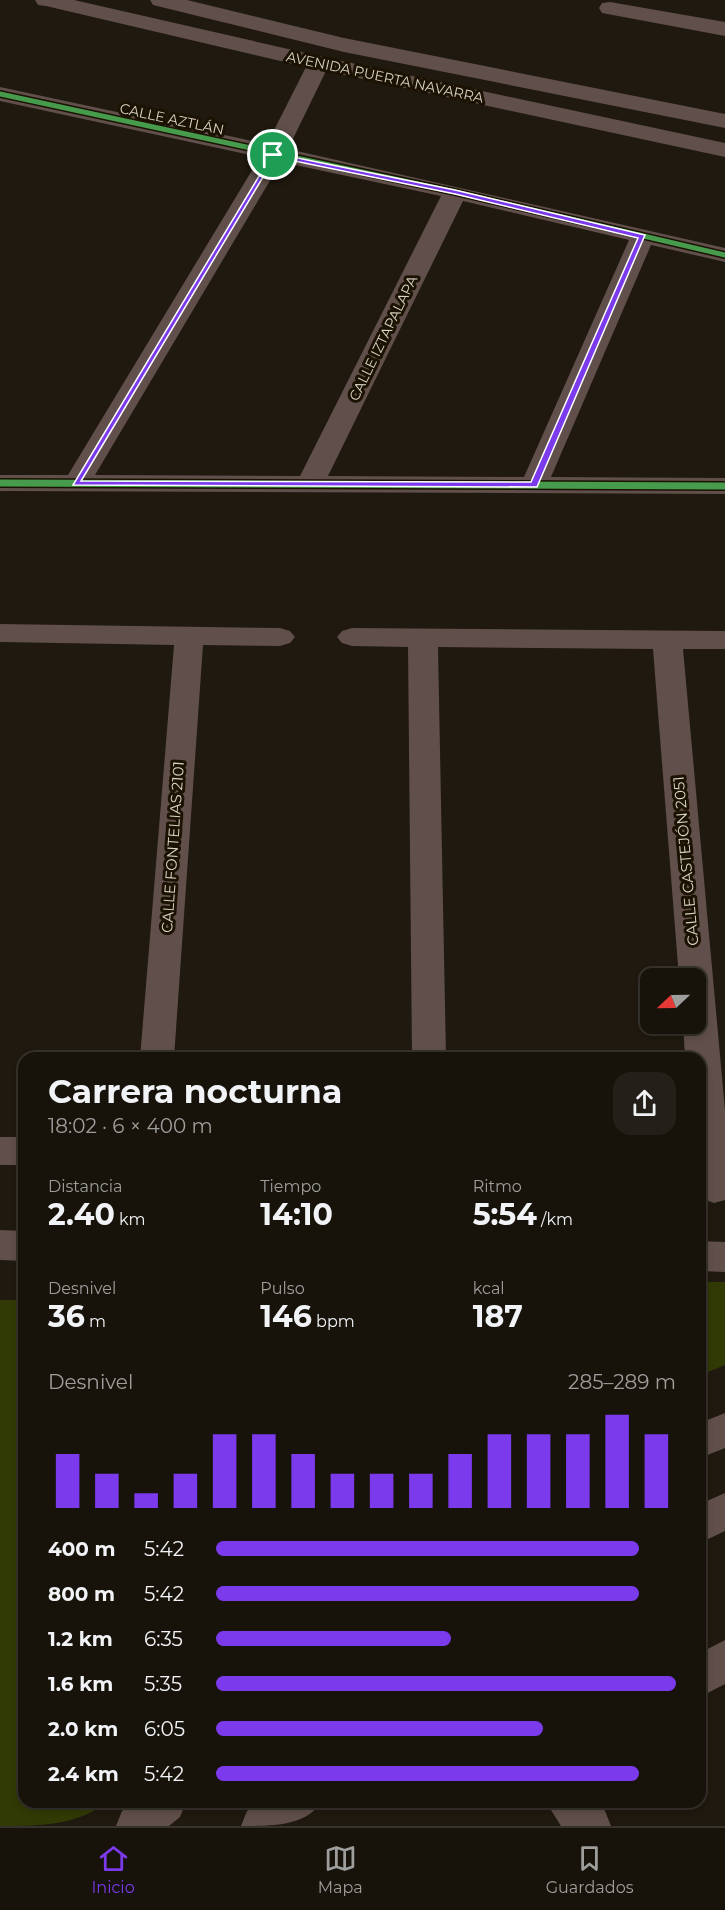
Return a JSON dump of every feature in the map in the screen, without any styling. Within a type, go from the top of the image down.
[{"type":"street","name":"AVENIDA PUERTA NAVARRA","points":[[46,0],[319,63],[725,150]]},
{"type":"street","name":"AVENIDA PUERTA NAVARRA","points":[[161,0],[344,45],[725,121]]},
{"type":"street","points":[[610,8],[725,29]]},
{"type":"street","points":[[76,483],[273,155],[319,63]]},
{"type":"street","name":"CALLE AZTLÁN","points":[[0,94],[273,155],[455,192],[725,255]]},
{"type":"street","name":"CALLE IZTAPALAPA","points":[[310,484],[455,192]]},
{"type":"street","points":[[534,485],[642,237]]},
{"type":"street","points":[[0,483],[725,486]]},
{"type":"street","points":[[0,633],[280,637]]},
{"type":"street","name":"CALLE FONTELIAS 2101","points":[[157,1052],[189,637]]},
{"type":"street","points":[[352,637],[725,640]]},
{"type":"street","points":[[423,637],[429,1052]]},
{"type":"street","name":"CALLE CASTEJÓN 2051","points":[[667,641],[700,1052]]},
{"type":"street","name":"CALLE CASTEJÓN 2051","points":[[706,1128],[709,1166]]},
{"type":"street","points":[[0,1151],[18,1151]]},
{"type":"street","points":[[0,1245],[18,1246]]},
{"type":"street","points":[[706,1256],[725,1257]]},
{"type":"street","points":[[706,1439],[725,1429]]},
{"type":"street","points":[[706,1522],[725,1510]]},
{"type":"street","points":[[706,1673],[725,1659]]},
{"type":"street","points":[[138,1826],[158,1808]]},
{"type":"street","points":[[263,1826],[290,1808]]},
{"type":"street","points":[[573,1808],[589,1826]]},
{"type":"green space","points":[[706,1282],[725,1282],[725,1365],[706,1373]]},
{"type":"green space","points":[[0,1300],[18,1300],[18,1808],[98,1808],[83,1816],[57,1823],[0,1826]]},
{"type":"cycle path","points":[[0,94],[455,192],[725,255]]},
{"type":"cycle path","points":[[0,483],[725,486]]},
{"type":"route","points":[[273,155],[455,192],[642,237],[534,485],[76,483],[273,155]]}]
